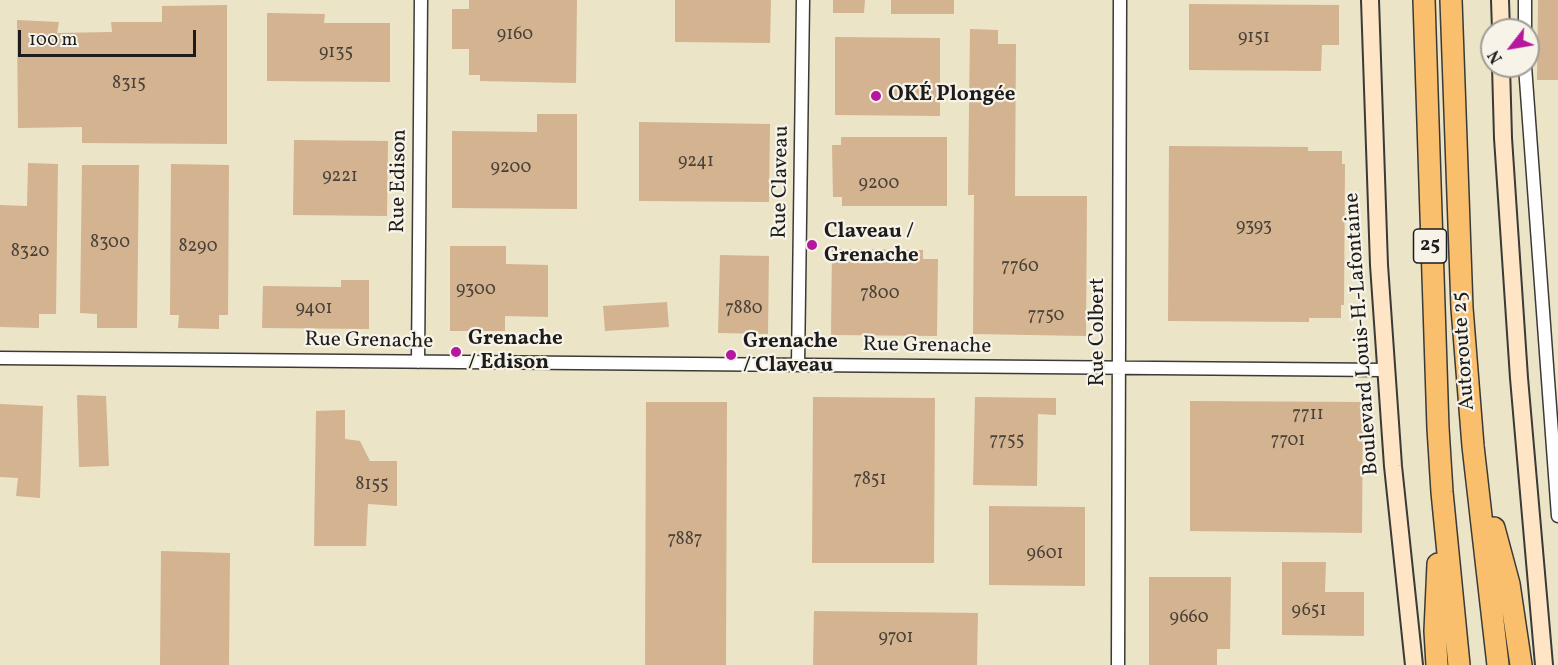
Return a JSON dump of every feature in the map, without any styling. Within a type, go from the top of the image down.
[{"type":"highway","name":"Autoroute 25","points":[[1424,0],[1432,288],[1442,492],[1459,665]]},
{"type":"highway","name":"Autoroute 25","points":[[1450,0],[1459,263],[1473,446],[1498,665]]},
{"type":"highway","points":[[1473,446],[1509,584],[1521,665]]},
{"type":"highway","points":[[1437,665],[1435,631],[1442,492]]},
{"type":"main road","name":"Boulevard Louis-H.-Lafontaine","points":[[1370,0],[1376,195],[1386,370],[1414,665]]},
{"type":"main road","points":[[1500,0],[1501,18]]},
{"type":"main road","points":[[1501,78],[1517,358],[1544,665]]},
{"type":"street","name":"Rue Edison","points":[[418,362],[422,0]]},
{"type":"street","name":"Rue Claveau","points":[[798,365],[803,0]]},
{"type":"street","name":"Rue Colbert","points":[[1118,665],[1120,0]]},
{"type":"street","points":[[1524,18],[1525,0]]},
{"type":"street","points":[[1526,78],[1558,516]]},
{"type":"street","name":"Rue Grenache","points":[[0,358],[1386,370]]},
{"type":"building","points":[[469,0],[577,0],[576,83],[480,81],[480,75],[469,75],[469,49],[452,49],[452,9],[469,9]]},
{"type":"building","points":[[675,0],[771,0],[770,43],[675,42]]},
{"type":"building","points":[[833,0],[865,0],[864,13],[833,13]]},
{"type":"building","points":[[891,0],[954,0],[954,14],[891,14]]},
{"type":"building","points":[[1538,0],[1558,0],[1558,80],[1537,80],[1540,78],[1540,18],[1538,18]]},
{"type":"building","points":[[1189,4],[1339,5],[1339,45],[1322,45],[1321,71],[1189,70]]},
{"type":"building","points":[[227,5],[227,144],[82,143],[82,127],[18,128],[17,20],[59,22],[57,33],[112,32],[111,22],[162,22],[162,6]]},
{"type":"building","points":[[267,13],[325,14],[324,23],[390,23],[390,82],[267,81]]},
{"type":"building","points":[[970,29],[998,30],[998,44],[1016,44],[1015,196],[1087,196],[1086,336],[973,334],[974,195],[968,195]]},
{"type":"building","points":[[835,37],[940,38],[940,116],[835,115]]},
{"type":"building","points":[[537,114],[577,114],[577,209],[452,208],[452,131],[537,132]]},
{"type":"building","points":[[639,122],[770,124],[769,202],[639,201]]},
{"type":"building","points":[[841,137],[947,137],[947,206],[842,206],[842,197],[833,197],[832,145],[841,145]]},
{"type":"building","points":[[294,140],[388,141],[387,216],[293,215]]},
{"type":"building","points":[[1169,146],[1308,147],[1308,151],[1342,151],[1342,164],[1345,164],[1344,305],[1341,305],[1341,318],[1309,318],[1309,322],[1168,321]]},
{"type":"building","points":[[28,163],[58,164],[56,314],[39,314],[39,328],[0,327],[0,205],[27,206]]},
{"type":"building","points":[[171,164],[229,165],[228,315],[219,315],[219,329],[178,328],[179,315],[170,315]]},
{"type":"building","points":[[82,165],[139,165],[137,328],[97,328],[97,314],[80,313]]},
{"type":"building","points":[[450,246],[506,246],[506,264],[548,265],[548,317],[505,316],[505,331],[450,331]]},
{"type":"building","points":[[832,249],[923,250],[923,259],[938,259],[937,336],[831,335]]},
{"type":"building","points":[[720,255],[769,256],[768,334],[718,333]]},
{"type":"building","points":[[341,280],[369,280],[369,329],[262,328],[263,286],[341,287]]},
{"type":"building","points":[[667,302],[669,327],[605,331],[603,306]]},
{"type":"building","points":[[77,395],[106,396],[109,466],[79,467]]},
{"type":"building","points":[[813,397],[935,398],[934,563],[812,563]]},
{"type":"building","points":[[975,397],[1056,398],[1056,415],[1038,414],[1037,486],[973,485]]},
{"type":"building","points":[[1190,401],[1363,402],[1362,533],[1190,531]]},
{"type":"building","points":[[646,402],[727,402],[726,665],[645,665]]},
{"type":"building","points":[[0,404],[43,406],[40,498],[16,496],[18,478],[0,477]]},
{"type":"building","points":[[345,410],[345,439],[360,441],[370,461],[397,461],[397,506],[368,504],[366,546],[314,546],[316,411]]},
{"type":"building","points":[[989,506],[1085,507],[1085,586],[989,585]]},
{"type":"building","points":[[161,551],[230,553],[229,665],[160,665]]},
{"type":"building","points":[[1282,562],[1326,562],[1325,592],[1364,592],[1364,636],[1282,635]]},
{"type":"building","points":[[1149,577],[1231,577],[1230,649],[1217,649],[1217,665],[1149,665]]},
{"type":"building","points":[[814,611],[978,613],[977,665],[813,665]]},
{"type":"place","name":"OKÉ Plongée","points":[[876,96]]},
{"type":"place","name":"Claveau / Grenache","points":[[812,245]]},
{"type":"place","name":"Grenache / Edison","points":[[456,352]]},
{"type":"place","name":"Grenache / Claveau","points":[[731,355]]}]
